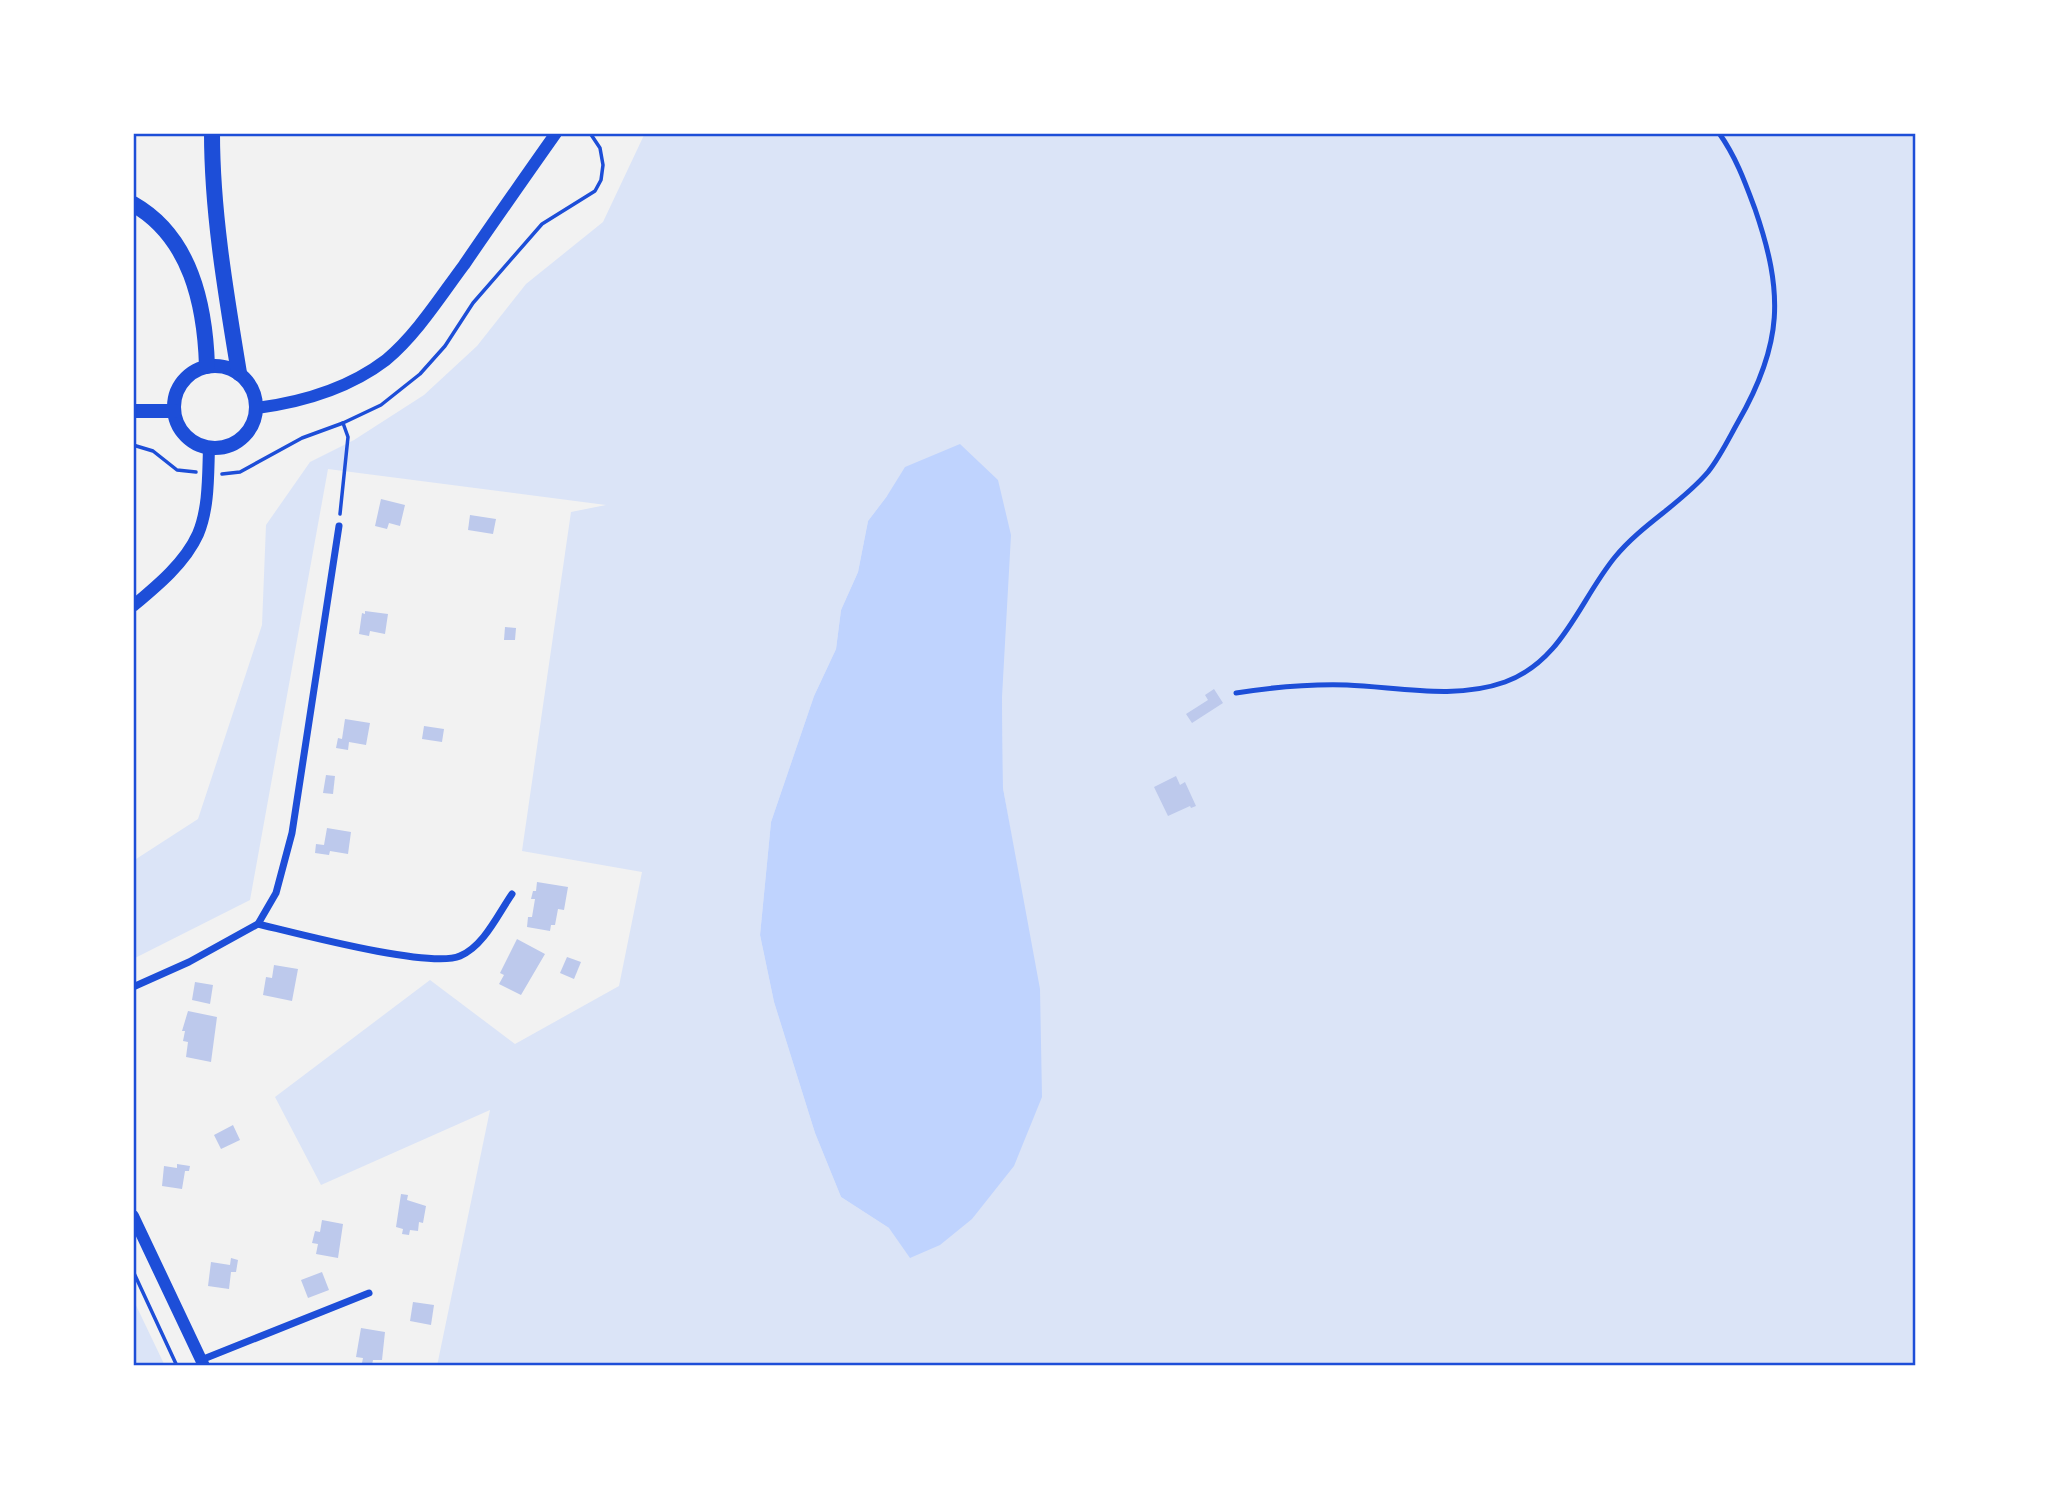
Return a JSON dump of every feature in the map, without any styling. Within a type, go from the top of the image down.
[{"type":"highway","points":[[212,133],[212,165],[219,230],[239,373]]},
{"type":"highway","points":[[133,204],[161,224],[183,256],[197,291],[206,332],[207,366]]},
{"type":"main road","points":[[207,366],[224,366],[239,373],[251,385],[257,408],[253,425],[242,439],[226,447],[209,448],[188,438],[178,426],[174,411],[182,382],[193,372],[207,366]]},
{"type":"main road","points":[[133,411],[174,411]]},
{"type":"street","points":[[257,408],[291,403],[333,390],[362,376],[405,342],[445,291],[556,133]]},
{"type":"street","points":[[133,606],[173,569],[198,533],[205,505],[209,448]]},
{"type":"street","points":[[133,987],[189,962],[258,925],[276,893],[292,833],[339,526]]},
{"type":"street","points":[[258,925],[409,957],[440,960],[460,957],[473,947],[488,931],[512,894]]},
{"type":"street","points":[[133,1216],[203,1363],[369,1293]]},
{"type":"lane","points":[[1236,693],[1322,685],[1441,690],[1495,685],[1508,681],[1532,667],[1554,648],[1574,621],[1592,587],[1618,553],[1709,471],[1747,407],[1765,369],[1771,349],[1775,308],[1770,259],[1763,232],[1740,168],[1719,133]]},
{"type":"path","points":[[339,526],[348,437],[343,423]]},
{"type":"path","points":[[133,1271],[177,1366]]},
{"type":"shaded area","points":[[645,133],[1916,133],[1916,1366],[437,1366],[490,1110],[321,1185],[275,1097],[430,980],[515,1044],[619,986],[642,872],[522,851],[571,512],[606,505],[328,469],[250,900],[133,959],[133,861],[198,819],[262,625],[266,525],[310,462],[354,440],[424,395],[477,346],[526,284],[603,222]],"holes":[[[887,496],[1002,697],[1003,788],[1019,880],[889,1228],[841,1197],[815,1133],[774,1002],[760,935],[771,822],[814,696],[836,649],[841,610],[858,572],[868,521]]]},
{"type":"shaded area","points":[[133,1299],[165,1366],[133,1366]]},
{"type":"water","points":[[960,444],[998,480],[1011,535],[1002,697],[1003,788],[1040,989],[1042,1097],[1014,1166],[972,1219],[940,1245],[910,1258],[889,1228],[841,1197],[815,1133],[774,1002],[760,935],[771,822],[814,696],[836,649],[841,610],[858,572],[868,521],[905,467]]},
{"type":"building","points":[[381,499],[405,505],[400,526],[389,523],[387,529],[375,526]]},
{"type":"building","points":[[470,515],[496,519],[493,534],[468,530]]},
{"type":"building","points":[[365,611],[388,614],[385,634],[370,631],[369,636],[359,634],[362,613],[365,614]]},
{"type":"building","points":[[505,627],[516,628],[515,640],[504,640]]},
{"type":"building","points":[[1214,689],[1223,703],[1192,723],[1186,714],[1208,700],[1205,695]]},
{"type":"building","points":[[345,719],[370,723],[366,745],[349,742],[348,750],[336,748],[338,738],[342,739]]},
{"type":"building","points":[[424,726],[444,729],[442,742],[422,739]]},
{"type":"building","points":[[326,775],[335,776],[333,794],[323,793]]},
{"type":"building","points":[[1176,776],[1180,785],[1185,782],[1196,806],[1168,816],[1154,787]]},
{"type":"building","points":[[327,828],[351,832],[348,854],[330,851],[329,855],[315,853],[316,844],[324,845]]},
{"type":"building","points":[[537,882],[568,887],[564,910],[558,909],[555,925],[551,925],[550,931],[527,927],[528,917],[532,917],[535,899],[531,899]]},
{"type":"building","points":[[517,939],[545,954],[521,995],[499,984],[504,975],[500,973]]},
{"type":"building","points":[[567,957],[581,962],[574,979],[560,973]]},
{"type":"building","points":[[274,965],[298,969],[292,1001],[263,995],[266,977],[272,978]]},
{"type":"building","points":[[195,982],[213,985],[210,1004],[192,1000]]},
{"type":"building","points":[[188,1011],[217,1017],[211,1062],[186,1057],[188,1042],[183,1041],[185,1031],[182,1031]]},
{"type":"building","points":[[233,1125],[240,1140],[221,1149],[214,1135]]},
{"type":"building","points":[[177,1164],[190,1166],[189,1171],[185,1171],[182,1189],[162,1186],[164,1166],[177,1168]]},
{"type":"building","points":[[401,1194],[408,1195],[407,1200],[426,1206],[423,1223],[419,1222],[418,1231],[410,1230],[409,1235],[402,1234],[403,1229],[396,1227]]},
{"type":"building","points":[[322,1220],[343,1224],[338,1258],[316,1254],[318,1244],[312,1243],[315,1231],[320,1232]]},
{"type":"building","points":[[231,1258],[238,1260],[236,1272],[231,1272],[229,1289],[208,1286],[211,1262],[230,1265]]},
{"type":"building","points":[[322,1272],[329,1290],[308,1298],[301,1280]]},
{"type":"building","points":[[413,1302],[434,1305],[431,1325],[410,1321]]},
{"type":"building","points":[[361,1328],[385,1332],[382,1360],[373,1360],[372,1365],[362,1363],[363,1358],[356,1357]]}]
